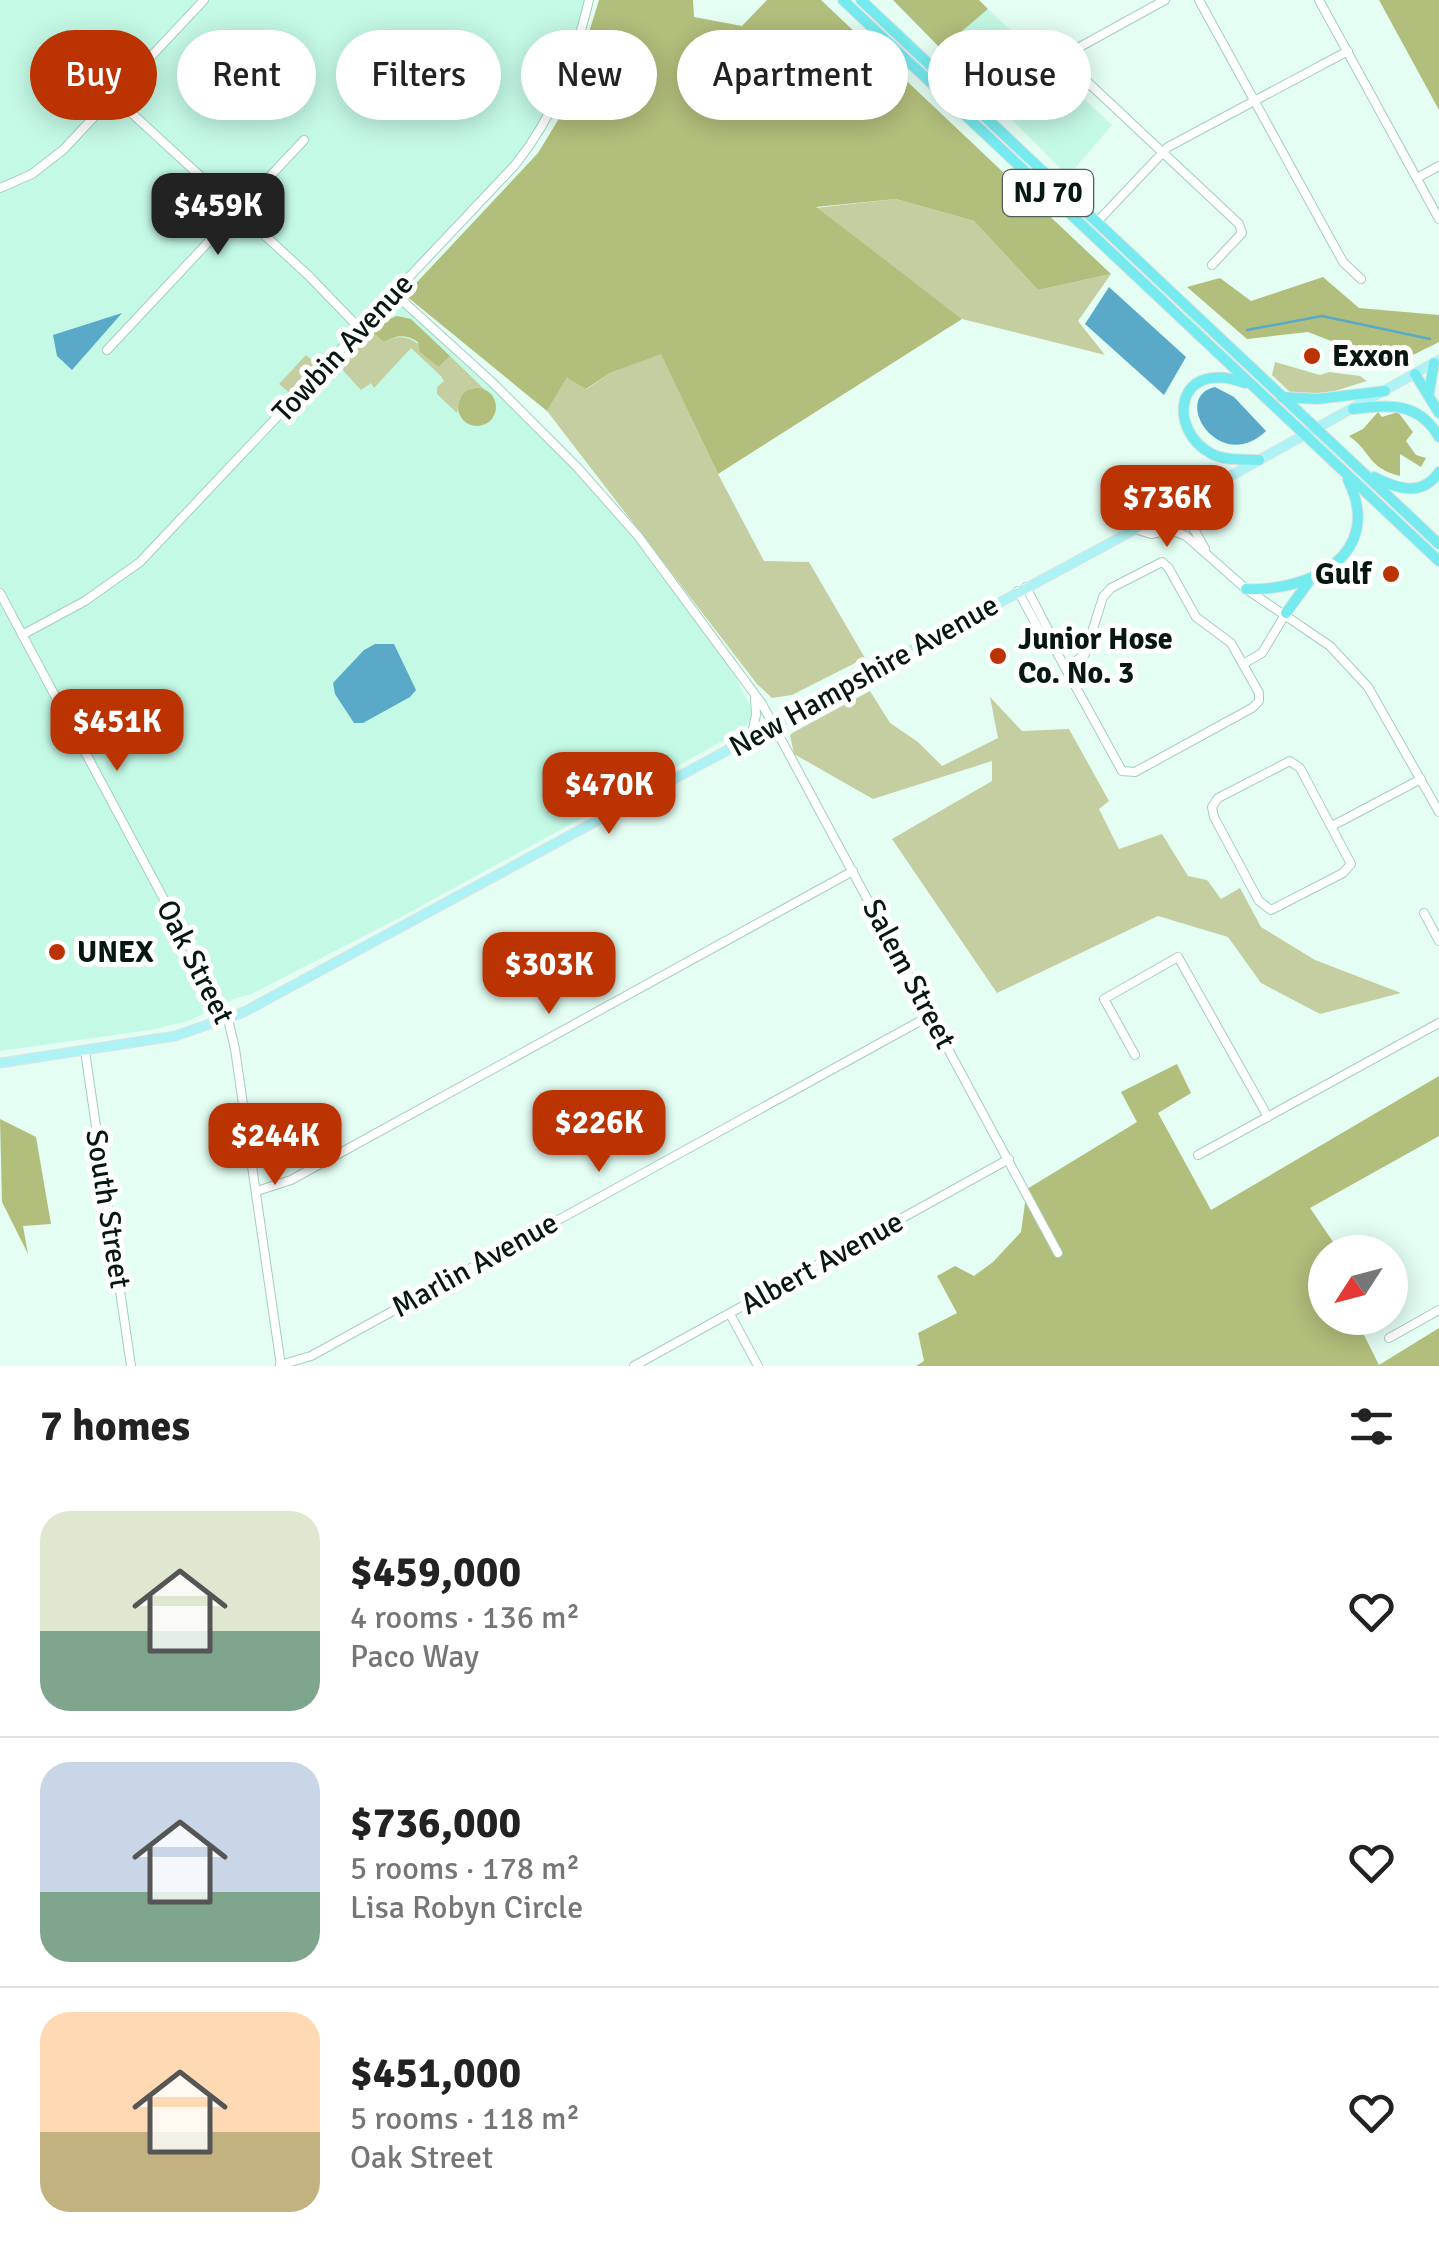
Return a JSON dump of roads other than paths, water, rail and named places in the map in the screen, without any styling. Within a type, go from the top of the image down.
[{"type":"highway","name":"NJ 70","points":[[843,0],[1439,561]]},
{"type":"highway","name":"NJ 70","points":[[861,0],[1439,544]]},
{"type":"highway","points":[[1429,394],[1436,362]]},
{"type":"highway","points":[[1415,374],[1439,412]]},
{"type":"highway","points":[[1252,386],[1218,376],[1204,378],[1188,393],[1184,414],[1197,442],[1213,454],[1259,460]]},
{"type":"highway","points":[[1282,397],[1316,399],[1350,392],[1385,391]]},
{"type":"highway","points":[[1354,409],[1403,406],[1425,418],[1439,437]]},
{"type":"highway","points":[[1359,469],[1394,487],[1408,489],[1425,486],[1439,472]]},
{"type":"highway","points":[[1246,589],[1285,587],[1314,576],[1342,558],[1356,536],[1358,508],[1342,470]]},
{"type":"highway","points":[[1286,613],[1314,576]]},
{"type":"main road","name":"New Hampshire Avenue","points":[[0,1063],[176,1036],[228,1019],[752,738],[1436,362]]},
{"type":"street","points":[[157,50],[204,0]]},
{"type":"street","name":"Towbin Avenue","points":[[22,635],[85,601],[140,562],[532,144],[563,90],[589,0]]},
{"type":"street","points":[[1165,0],[1076,49],[1072,58],[1074,69],[1242,228],[1242,233],[1212,266]]},
{"type":"street","points":[[1199,0],[1343,262],[1361,279]]},
{"type":"street","points":[[1319,0],[1439,219]]},
{"type":"street","points":[[1096,222],[1163,152],[1254,98],[1348,51]]},
{"type":"street","points":[[0,188],[32,174],[53,159],[90,120]]},
{"type":"street","points":[[139,120],[309,276],[361,330]]},
{"type":"street","points":[[106,350],[304,140]]},
{"type":"street","points":[[1417,178],[1439,166]]},
{"type":"street","name":"Salem Street","points":[[394,294],[577,466],[638,536],[774,725],[1058,1253]]},
{"type":"street","points":[[1180,504],[1209,558]]},
{"type":"street","points":[[1135,529],[1151,534],[1179,532],[1246,589],[1330,646],[1377,700],[1439,812]]},
{"type":"street","points":[[1022,589],[1052,637],[1056,651],[1120,768],[1129,774],[1256,706],[1260,695],[1231,643],[1196,617],[1166,564],[1160,562],[1111,588],[1103,598],[1085,654],[1066,668]]},
{"type":"street","name":"Oak Street","points":[[0,593],[228,1019],[236,1049],[281,1365]]},
{"type":"street","points":[[1243,664],[1262,653],[1286,613]]},
{"type":"street","points":[[752,738],[755,698]]},
{"type":"street","points":[[1290,761],[1298,766],[1332,826],[1350,859],[1349,868],[1271,910],[1260,901],[1214,818],[1212,806],[1218,798],[1290,761]]},
{"type":"street","points":[[1332,826],[1421,779]]},
{"type":"street","points":[[257,1191],[291,1180],[853,871]]},
{"type":"street","points":[[1424,913],[1439,941]]},
{"type":"street","points":[[1135,1055],[1104,999],[1178,957],[1268,1117]]},
{"type":"street","name":"Marlin Avenue","points":[[281,1365],[311,1356],[931,1016]]},
{"type":"street","points":[[1198,1156],[1439,1024]]},
{"type":"street","name":"South Street","points":[[85,1051],[131,1366]]},
{"type":"street","name":"Albert Avenue","points":[[634,1366],[1010,1159]]},
{"type":"street","points":[[1389,1338],[1439,1310]]},
{"type":"street","points":[[730,1314],[758,1366]]},
{"type":"water","points":[[1109,287],[1186,357],[1164,395],[1085,324]]},
{"type":"water","points":[[122,313],[72,370],[57,356],[53,335]]},
{"type":"water","points":[[1215,387],[1234,397],[1266,431],[1248,442],[1232,445],[1206,430],[1197,404],[1202,394]]},
{"type":"water","points":[[375,644],[394,644],[416,690],[363,723],[354,723],[335,694],[333,683],[364,650]]},
{"type":"waterway","points":[[1247,330],[1322,316],[1430,339]]},
{"type":"place","name":"Exxon","points":[[1312,356]]},
{"type":"place","name":"Gulf","points":[[1391,574]]},
{"type":"place","name":"Junior Hose Co. No. 3","points":[[998,656]]},
{"type":"place","name":"UNEX","points":[[57,952]]}]
